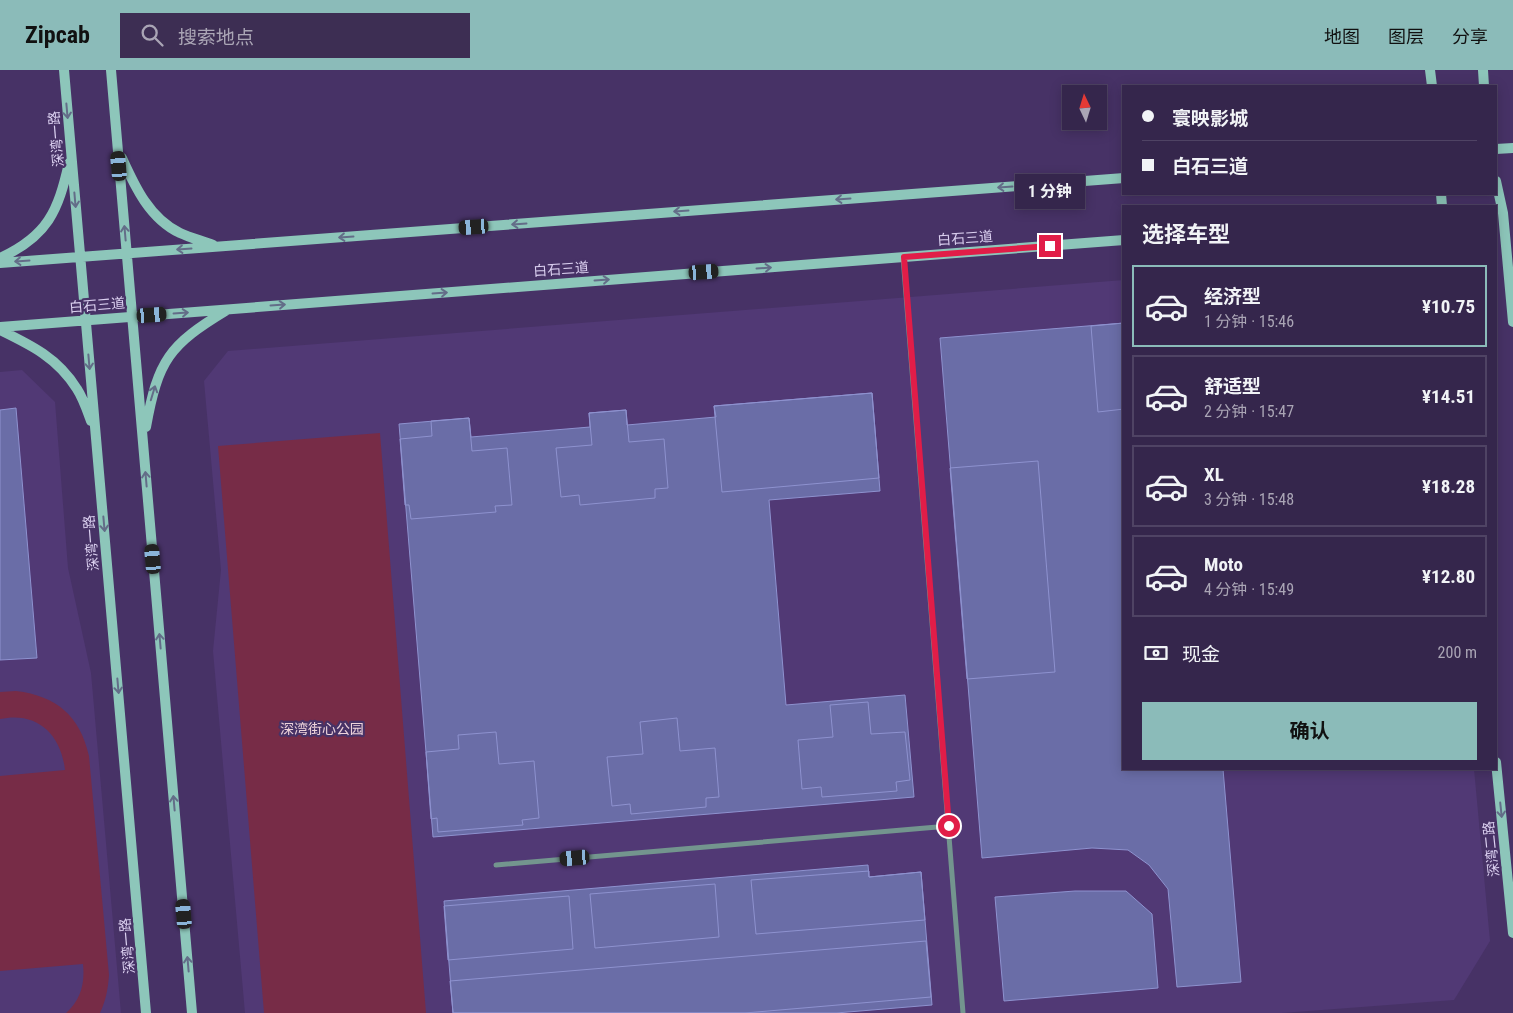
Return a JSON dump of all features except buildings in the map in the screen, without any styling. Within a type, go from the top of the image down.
[{"type":"street","name":"深湾一路","points":[[64,70],[146,1013]]},
{"type":"street","points":[[111,70],[192,1013]]},
{"type":"street","points":[[1430,70],[1432,85]]},
{"type":"street","points":[[1482,70],[1484,85]]},
{"type":"street","points":[[118,148],[141,198],[157,216],[179,233],[217,247]]},
{"type":"street","points":[[1497,150],[1513,148]]},
{"type":"street","points":[[0,258],[27,243],[44,226],[56,210],[71,152]]},
{"type":"street","points":[[0,263],[1122,178]]},
{"type":"street","points":[[1497,185],[1504,213],[1513,322]]},
{"type":"street","name":"白石三道","points":[[0,329],[132,316],[1122,240]]},
{"type":"street","points":[[904,257],[962,1013]]},
{"type":"street","points":[[143,441],[151,399],[160,372],[171,353],[186,337],[229,309]]},
{"type":"street","points":[[0,329],[35,347],[50,357],[65,371],[78,390],[95,430]]},
{"type":"street","name":"深湾二路","points":[[1497,770],[1513,933]]},
{"type":"street","points":[[496,865],[949,826]]},
{"type":"shaded area","points":[[1122,280],[1122,770],[1474,770],[1490,941],[1454,1000],[1282,1013],[245,1013],[213,651],[221,570],[204,381],[228,351]]},
{"type":"shaded area","points":[[22,370],[55,402],[68,568],[91,673],[121,1013],[0,1013],[0,372]]},
{"type":"green space","name":"深湾街心公园","points":[[380,433],[426,1013],[264,1013],[218,446]]},
{"type":"green space","points":[[16,691],[43,698],[55,703],[64,710],[80,730],[89,756],[109,975],[104,1004],[100,1013],[66,1013],[75,1003],[81,991],[83,964],[0,971],[0,776],[65,770],[63,757],[58,746],[45,728],[36,722],[25,719],[13,717],[0,719],[0,692]]},
{"type":"route","points":[[949,826],[904,257],[1050,246]]}]
